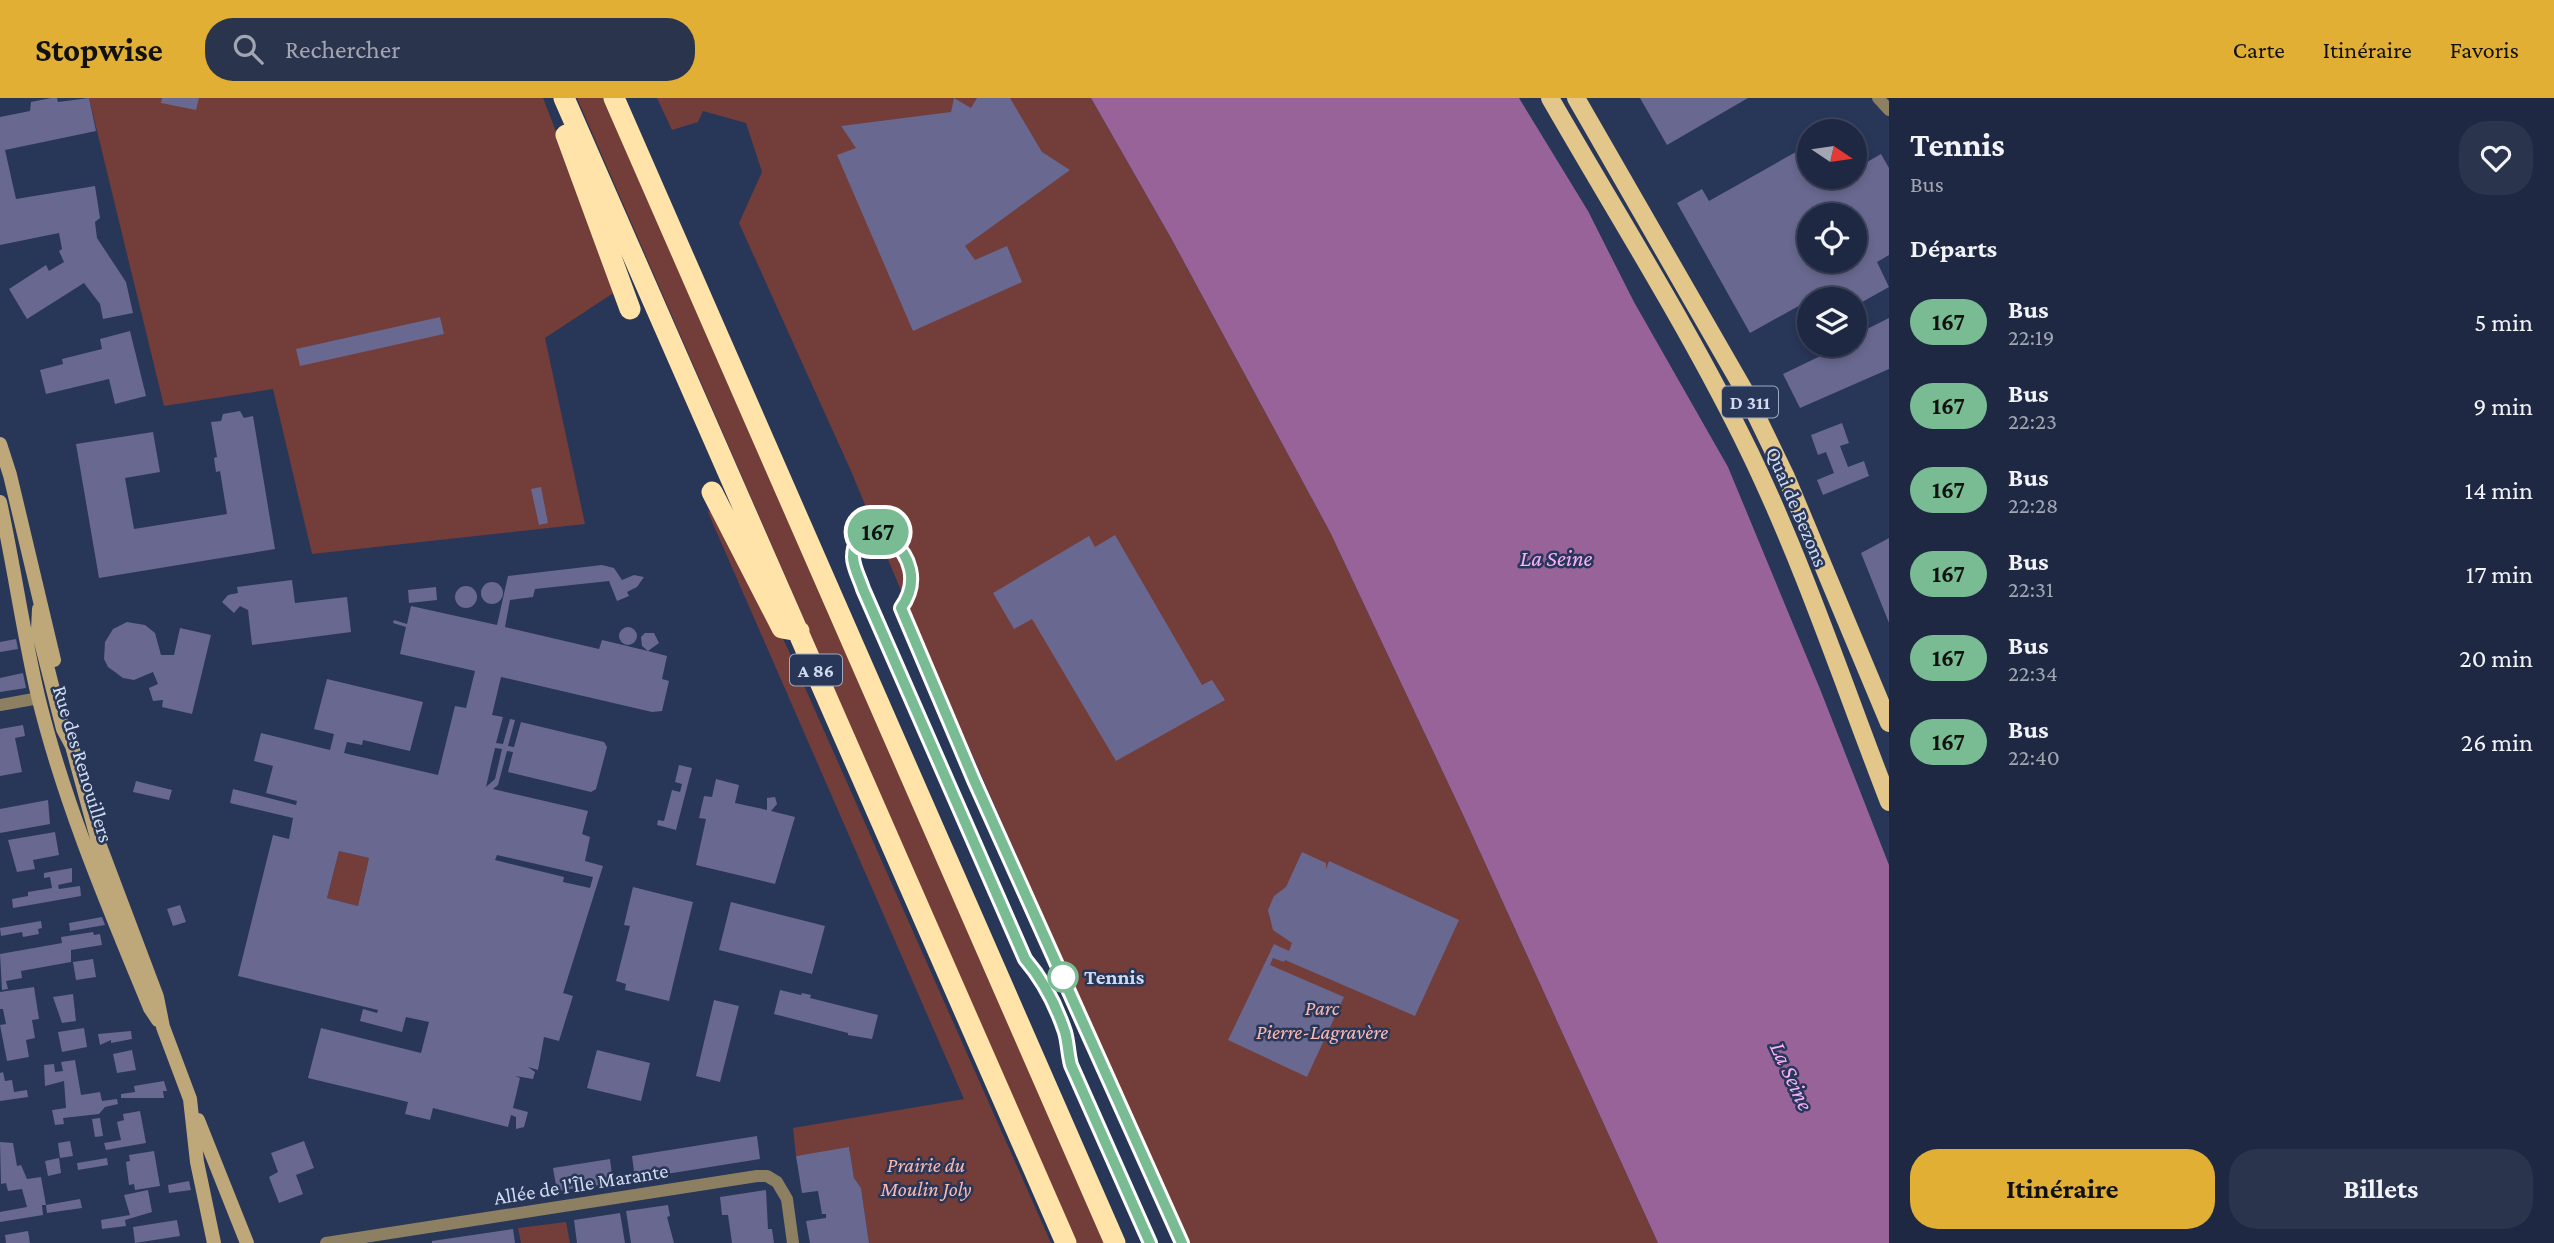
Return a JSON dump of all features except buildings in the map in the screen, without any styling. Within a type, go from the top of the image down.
[{"type":"highway","name":"A 86","points":[[614,98],[1115,1243]]},
{"type":"highway","name":"A 86","points":[[566,104],[1066,1243]]},
{"type":"highway","points":[[566,104],[563,126],[630,309]]},
{"type":"highway","points":[[712,492],[782,628],[799,631]]},
{"type":"main road","name":"Quai de Bezons","points":[[1576,98],[1744,390],[1786,477],[1889,723]]},
{"type":"main road","name":"Quai de Bezons","points":[[1551,99],[1708,373],[1750,453],[1777,515],[1889,802]]},
{"type":"street","points":[[1878,98],[1889,110]]},
{"type":"street","name":"Rue des Renouillers","points":[[0,444],[10,475],[39,609],[48,632],[70,720],[72,746]]},
{"type":"street","name":"Rue des Renouillers","points":[[0,502],[21,611],[46,696],[66,787],[82,838],[125,947],[150,1008],[163,1027]]},
{"type":"street","points":[[21,611],[39,609]]},
{"type":"street","name":"Rue des Renouillers","points":[[39,609],[38,630],[46,696],[72,746],[97,838],[157,997],[163,1027],[190,1099],[197,1162],[214,1243]]},
{"type":"street","points":[[0,705],[46,696]]},
{"type":"street","points":[[66,787],[87,795]]},
{"type":"street","points":[[190,1099],[247,1243]]},
{"type":"street","name":"Allée de l'Île Marante","points":[[326,1243],[757,1176],[767,1176],[784,1190],[793,1243]]},
{"type":"green space","points":[[89,98],[543,98],[618,290],[545,338],[585,524],[312,554],[273,389],[164,406]]},
{"type":"green space","points":[[577,98],[604,98],[1107,1243],[1076,1243]]},
{"type":"green space","name":"Parc Pierre-Lagravère","points":[[657,98],[1091,98],[1171,238],[1330,532],[1465,819],[1658,1243],[1187,1243],[920,636],[851,471],[739,223],[762,172],[746,123],[703,111],[698,122],[672,130]]},
{"type":"green space","name":"Prairie du Moulin Joly","points":[[707,510],[724,522],[787,647],[1051,1243],[869,1243],[861,1188],[854,1178],[849,1148],[796,1156],[793,1128],[964,1099]]},
{"type":"green space","points":[[339,851],[369,858],[358,906],[327,898]]},
{"type":"green space","points":[[566,1222],[570,1243],[521,1243],[518,1228]]},
{"type":"water","name":"La Seine","points":[[1091,98],[1519,98],[1588,211],[1634,302],[1728,467],[1889,865],[1889,1243],[1658,1243],[1465,819],[1330,532],[1171,238]]},
{"type":"bus line","name":"167","points":[[1150,1243],[1071,1065],[1066,1035],[1054,1006],[1040,976],[1025,959],[863,589],[853,560],[857,544],[868,533],[884,534],[898,543],[911,572],[912,593],[901,608],[974,780],[1158,1195],[1182,1243]]},
{"type":"place","name":"Tennis","points":[[1063,977]]}]
